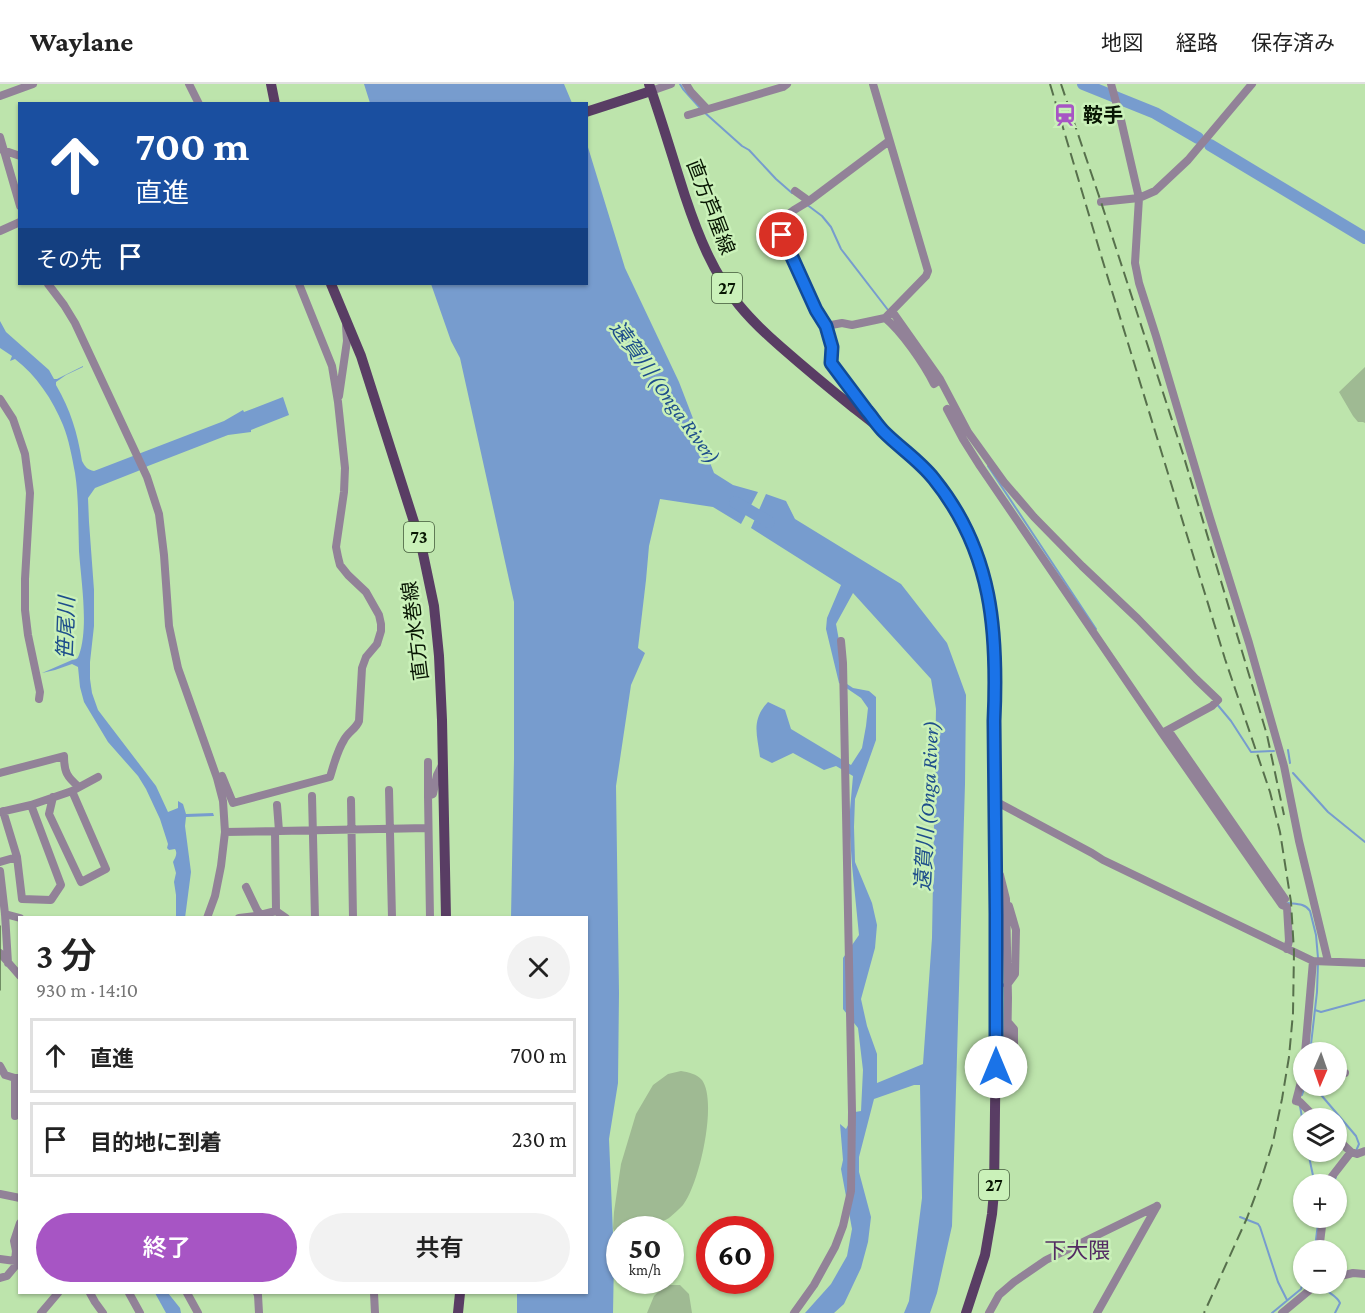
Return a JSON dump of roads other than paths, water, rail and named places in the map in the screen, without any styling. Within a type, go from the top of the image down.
[{"type":"main road","points":[[271,84],[275,102]]},
{"type":"main road","points":[[588,111],[648,89]]},
{"type":"main road","name":"直方芦屋線","points":[[648,89],[706,254],[738,304],[756,324],[803,367],[883,431],[933,477],[958,513],[982,568],[994,632],[996,869],[994,1192],[985,1255],[966,1313]]},
{"type":"main road","name":"直方水巻線","points":[[331,285],[361,356],[421,544],[434,606],[443,764],[446,916]]},
{"type":"main road","points":[[458,1313],[460,1294]]},
{"type":"street","points":[[0,96],[33,84]]},
{"type":"street","points":[[189,84],[198,102]]},
{"type":"street","points":[[686,84],[707,109]]},
{"type":"street","points":[[688,115],[787,84]]},
{"type":"street","points":[[826,326],[842,323],[852,325],[889,314],[926,276],[928,271],[873,84]]},
{"type":"street","points":[[1101,202],[1139,198],[1155,191],[1188,160],[1252,84]]},
{"type":"street","points":[[648,89],[670,85]]},
{"type":"street","points":[[1113,88],[1139,198],[1135,263],[1139,283],[1249,643],[1284,766],[1320,961],[1307,1042]]},
{"type":"street","points":[[0,137],[18,200]]},
{"type":"street","points":[[883,431],[831,363],[832,347],[826,326],[816,310],[782,235],[773,226],[889,141]]},
{"type":"street","points":[[2,150],[18,155]]},
{"type":"street","points":[[795,190],[807,203]]},
{"type":"street","points":[[0,231],[16,223]]},
{"type":"street","points":[[49,285],[75,323],[147,477],[159,514],[165,555],[170,626],[178,668],[223,801],[225,832],[221,866],[215,896],[208,916]]},
{"type":"street","points":[[217,778],[222,776],[233,803],[330,777],[345,737],[357,727],[363,668],[366,657],[377,644],[381,631],[379,615],[366,592],[348,575],[340,565],[338,557],[336,547],[345,468],[338,402],[332,366],[299,285]]},
{"type":"street","points":[[889,314],[938,381],[968,432],[1004,482],[1034,517],[1082,566],[1218,700],[1166,731],[1285,899]]},
{"type":"street","points":[[338,402],[347,341],[346,321]]},
{"type":"street","points":[[0,399],[13,419],[25,454],[30,493],[25,610],[27,634],[40,693],[39,699]]},
{"type":"street","points":[[947,409],[980,466],[1155,724],[1282,905],[1287,907],[1289,940],[1287,949]]},
{"type":"street","points":[[794,1313],[814,1285],[835,1247],[843,1226],[851,1191],[852,1100],[841,641]]},
{"type":"street","points":[[0,773],[63,756],[64,770],[76,789],[106,869],[81,882],[49,814],[53,798]]},
{"type":"street","points":[[428,762],[430,916]]},
{"type":"street","points":[[428,796],[433,794],[437,775],[443,764]]},
{"type":"street","points":[[31,805],[61,885],[51,900],[22,899],[17,857],[2,812],[53,798],[98,777]]},
{"type":"street","points":[[389,790],[392,916]]},
{"type":"street","points":[[312,796],[315,916]]},
{"type":"street","points":[[351,800],[353,916]]},
{"type":"street","points":[[995,801],[1103,860],[1287,949],[1320,961],[1365,963]]},
{"type":"street","points":[[276,911],[278,805]]},
{"type":"street","points":[[225,832],[428,828]]},
{"type":"street","points":[[0,862],[17,857]]},
{"type":"street","points":[[996,869],[1000,875],[1006,900],[1008,1021],[1007,1058],[1003,1081],[996,1089]]},
{"type":"street","points":[[0,871],[8,963]]},
{"type":"street","points":[[246,887],[257,910],[263,916],[276,911]]},
{"type":"street","points":[[276,911],[283,916]]},
{"type":"street","points":[[5,914],[18,917]]},
{"type":"street","points":[[0,953],[18,974]]},
{"type":"street","points":[[0,1066],[4,1075],[17,1078],[15,1116]]},
{"type":"street","points":[[1297,1096],[1296,1101],[1306,1108]]},
{"type":"street","points":[[1347,1148],[1357,1154],[1365,1151]]},
{"type":"street","points":[[1333,1174],[1351,1152]]},
{"type":"street","points":[[0,1194],[18,1198]]},
{"type":"street","points":[[989,1313],[999,1295],[1046,1260],[1157,1206],[1097,1313]]},
{"type":"street","points":[[0,1278],[7,1276],[17,1264],[14,1241],[18,1228]]},
{"type":"street","points":[[0,1259],[17,1264]]},
{"type":"street","points":[[1347,1274],[1365,1274]]},
{"type":"street","points":[[46,1311],[56,1294]]},
{"type":"street","points":[[90,1294],[103,1313]]},
{"type":"street","points":[[130,1294],[140,1313]]},
{"type":"street","points":[[188,1294],[198,1313]]},
{"type":"street","points":[[258,1294],[259,1313]]},
{"type":"street","points":[[374,1294],[375,1313]]},
{"type":"street","points":[[1282,1313],[1292,1310],[1307,1294]]},
{"type":"water","points":[[364,84],[564,84],[572,102],[370,102]]},
{"type":"water","points":[[588,147],[625,268],[679,382],[714,473],[733,485],[758,492],[741,524],[713,507],[660,499],[649,546],[638,648],[645,653],[631,685],[616,786],[618,1083],[609,1139],[612,1216],[606,1216],[606,1294],[613,1294],[613,1313],[517,1313],[517,1294],[588,1294],[588,916],[511,916],[514,602],[460,358],[451,341],[431,285],[588,285]]},
{"type":"water","points":[[0,321],[6,332],[49,370],[54,379],[83,366],[56,382],[56,385],[73,422],[82,461],[92,471],[224,421],[243,410],[244,412],[283,397],[289,415],[251,430],[251,432],[228,435],[148,466],[95,488],[88,498],[94,590],[90,679],[98,710],[156,786],[168,812],[178,808],[178,801],[183,804],[186,814],[213,813],[214,816],[186,817],[185,826],[191,872],[185,916],[176,916],[174,882],[176,873],[173,862],[176,851],[167,848],[168,844],[160,819],[138,776],[108,742],[84,702],[78,667],[72,664],[42,673],[77,659],[82,644],[84,604],[74,467],[65,431],[49,397],[23,365],[15,359],[10,361],[12,356],[0,348]]},
{"type":"water","points":[[766,494],[786,501],[795,519],[901,584],[947,643],[966,695],[952,1226],[937,1293],[930,1313],[904,1313],[909,1301],[922,1198],[920,1085],[914,1085],[874,1099],[859,1157],[859,1172],[871,1217],[868,1242],[861,1268],[844,1304],[834,1313],[805,1313],[831,1284],[847,1256],[852,1229],[841,1169],[843,1160],[840,1124],[846,1129],[855,1112],[861,1111],[863,1070],[858,1028],[843,1009],[843,958],[859,935],[849,821],[853,776],[836,766],[824,770],[793,753],[772,763],[760,757],[756,728],[759,715],[768,702],[785,710],[791,729],[851,765],[862,748],[868,708],[861,698],[839,683],[826,629],[827,618],[841,585],[751,528]],"holes":[[[853,593],[931,679],[936,709],[932,938],[923,1064],[877,1083],[877,1054],[861,999],[875,948],[877,925],[872,903],[855,862],[854,827],[855,799],[876,740],[876,697],[869,691],[853,688],[847,684],[836,624]]]},
{"type":"water","points":[[156,1294],[169,1294],[180,1308],[181,1313],[166,1313]]},
{"type":"waterway","points":[[680,84],[700,108]]},
{"type":"waterway","points":[[1083,84],[1155,113],[1198,138]]},
{"type":"waterway","points":[[704,112],[749,150],[792,193]]},
{"type":"waterway","points":[[1210,145],[1365,238]]},
{"type":"waterway","points":[[806,204],[822,216],[831,227],[841,249],[888,310]]},
{"type":"waterway","points":[[988,466],[1096,629]]},
{"type":"waterway","name":"遠賀川 (Onga River)","points":[[735,502],[769,522]]},
{"type":"waterway","points":[[1216,703],[1251,752],[1274,751]]},
{"type":"waterway","points":[[1288,750],[1290,763]]},
{"type":"waterway","points":[[1293,773],[1328,812],[1365,842]]},
{"type":"waterway","points":[[1288,903],[1303,905],[1310,911],[1316,935],[1318,958]]},
{"type":"waterway","points":[[1311,1042],[1318,963]]},
{"type":"waterway","points":[[1315,1010],[1321,1012],[1365,1000]]},
{"type":"waterway","points":[[1322,1096],[1356,1136],[1359,1144],[1356,1151]]},
{"type":"waterway","points":[[1310,1162],[1313,1174]]},
{"type":"waterway","points":[[1240,1217],[1260,1227],[1278,1282],[1287,1300]]},
{"type":"waterway","points":[[1316,1240],[1317,1228]]},
{"type":"waterway","points":[[1272,1313],[1295,1294]]},
{"type":"waterway","points":[[1331,1294],[1340,1303],[1335,1313]]},
{"type":"tram line","points":[[0,926],[0,990]]},
{"type":"railway","points":[[1050,84],[1225,659],[1270,792],[1280,832],[1291,902],[1294,952],[1293,1013],[1289,1057],[1273,1142],[1247,1218],[1204,1313]]},
{"type":"railway","points":[[1061,84],[1183,454],[1267,735],[1284,815]]},
{"type":"place","name":"鞍手","points":[[1065,115]]},
{"type":"district","name":"下大隈","points":[[1077,1250]]},
{"type":"water label","name":"笹尾川","points":[[66,628]]}]
